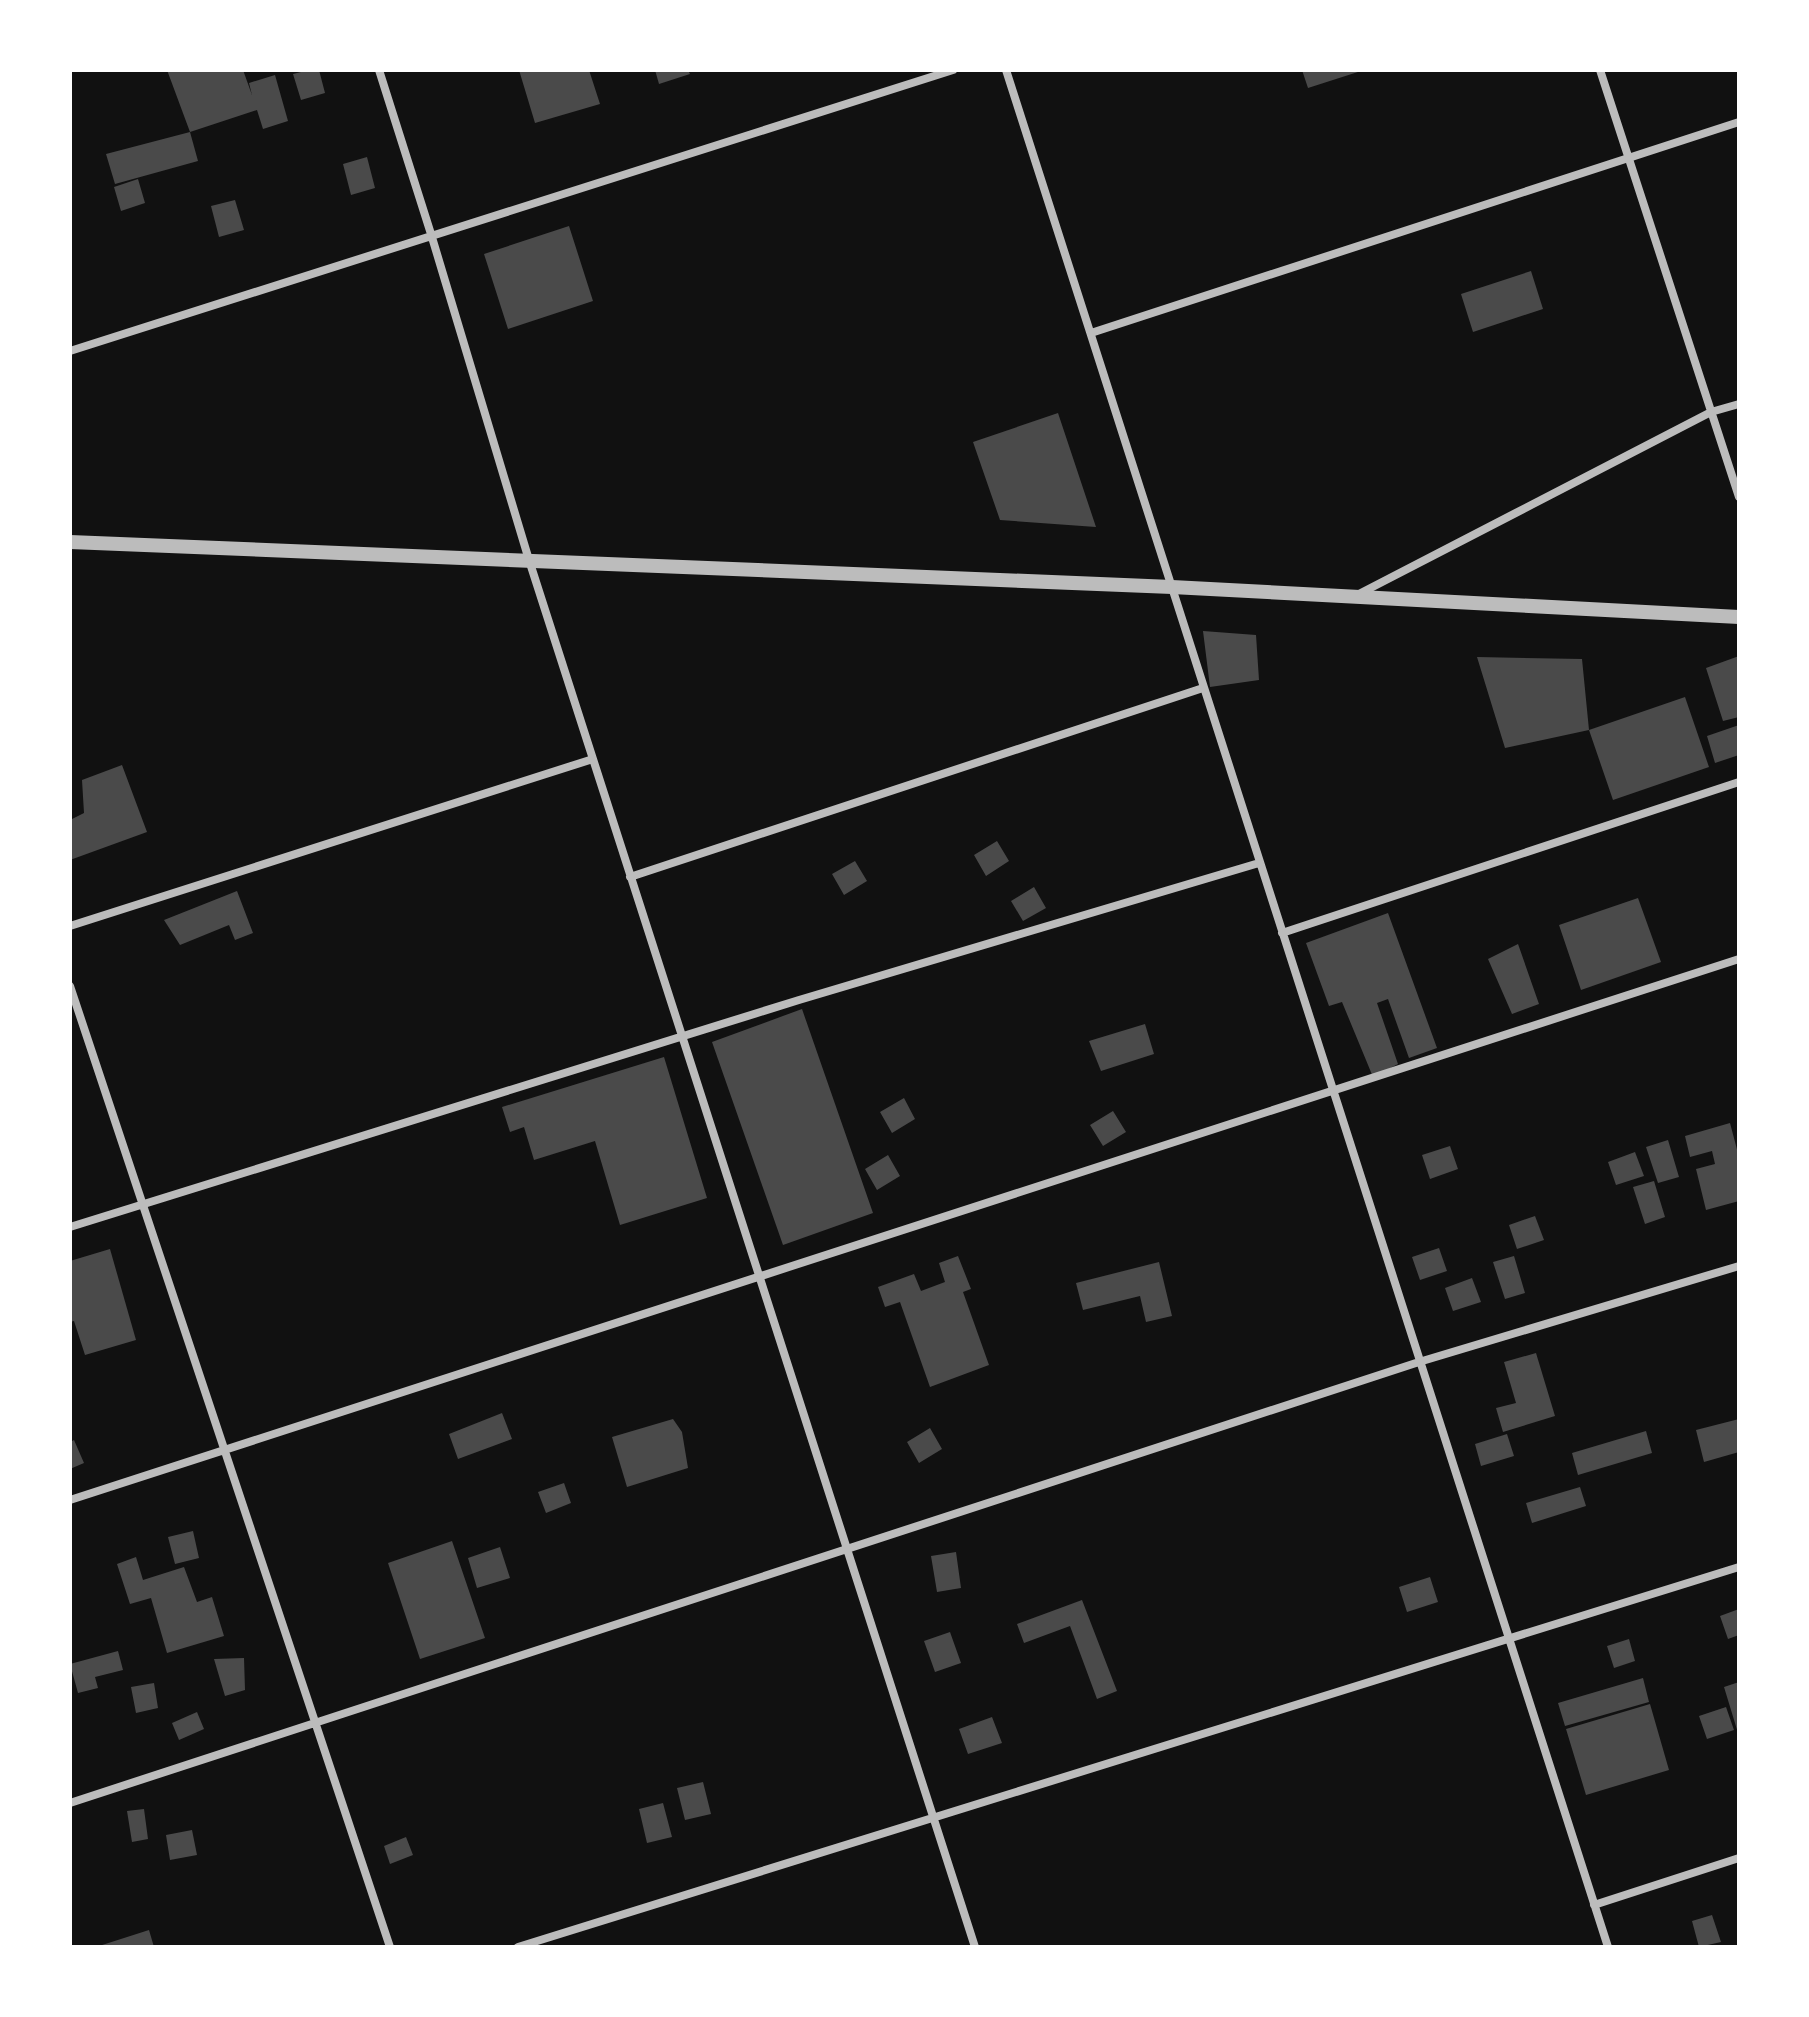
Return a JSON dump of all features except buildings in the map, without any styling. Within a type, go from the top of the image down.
[{"type":"street","points":[[379,70],[529,560],[975,1947]]},
{"type":"street","points":[[70,351],[953,70]]},
{"type":"street","points":[[1006,70],[1608,1947]]},
{"type":"street","points":[[1600,70],[1739,497]]},
{"type":"street","points":[[1091,333],[1739,122]]},
{"type":"street","points":[[1354,597],[1711,412],[1739,404]]},
{"type":"street","points":[[70,542],[1172,587],[1739,617]]},
{"type":"street","points":[[630,877],[1203,688]]},
{"type":"street","points":[[70,926],[593,759]]},
{"type":"street","points":[[1282,933],[1739,782]]},
{"type":"street","points":[[70,1227],[682,1037],[1259,863]]},
{"type":"street","points":[[70,1500],[1739,959]]},
{"type":"street","points":[[70,986],[390,1947]]},
{"type":"street","points":[[70,1803],[1419,1362],[1739,1266]]},
{"type":"street","points":[[518,1947],[1739,1567]]},
{"type":"street","points":[[1594,1905],[1739,1858]]}]
